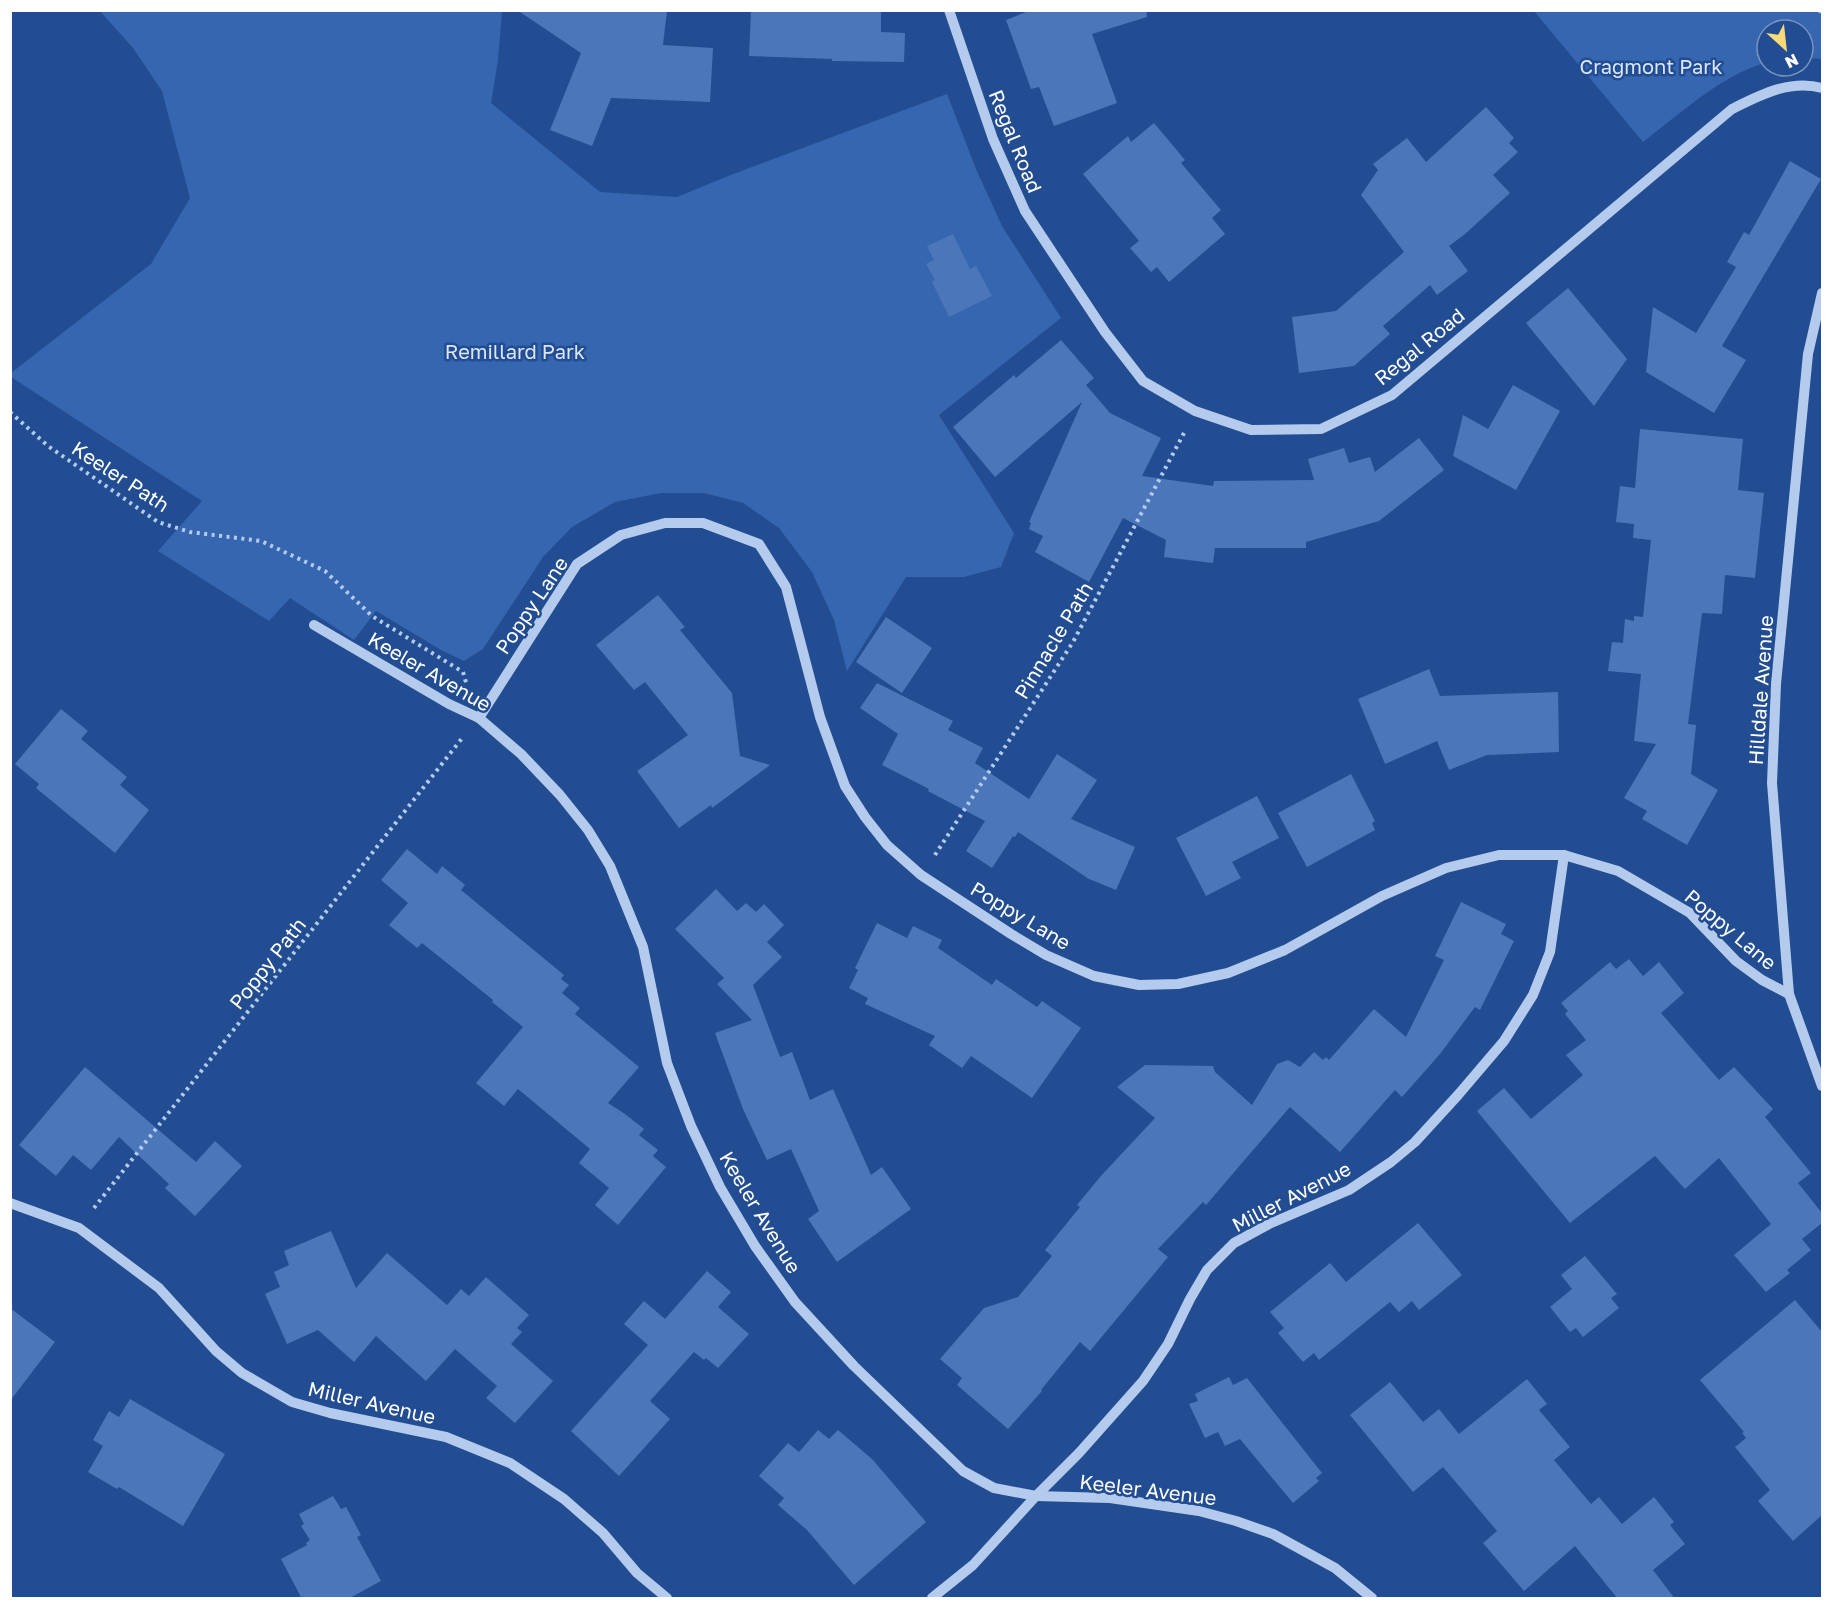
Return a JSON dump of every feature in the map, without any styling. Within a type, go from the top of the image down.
[{"type":"street","name":"Regal Road","points":[[949,10],[993,139],[1025,211],[1106,332],[1143,381],[1195,411],[1251,430],[1321,429],[1392,394],[1732,109],[1773,89],[1813,86],[1822,88]]},
{"type":"street","name":"Hilldale Avenue","points":[[1822,293],[1808,354],[1776,684],[1772,783],[1789,994],[1822,1086]]},
{"type":"street","name":"Poppy Lane","points":[[479,718],[577,564],[621,535],[665,523],[703,523],[759,544],[786,587],[820,717],[845,786],[887,845],[921,875],[1011,934],[1046,955],[1094,976],[1138,985],[1178,984],[1228,973],[1285,950],[1382,896],[1446,868],[1499,855],[1564,855],[1618,871],[1690,913],[1736,961],[1762,980],[1789,994]]},
{"type":"street","name":"Keeler Avenue","points":[[315,625],[449,704],[479,718],[521,754],[560,795],[588,830],[610,866],[643,947],[667,1063],[691,1126],[720,1187],[755,1245],[789,1292],[854,1366],[963,1471],[994,1488],[1036,1496],[1110,1498],[1200,1511],[1236,1521],[1273,1534],[1335,1568],[1372,1599]]},
{"type":"street","name":"Miller Avenue","points":[[932,1599],[973,1565],[1079,1453],[1143,1381],[1168,1344],[1207,1270],[1234,1243],[1269,1224],[1348,1190],[1391,1162],[1415,1142],[1504,1041],[1533,995],[1550,952],[1564,855]]},
{"type":"street","name":"Miller Avenue","points":[[10,1203],[79,1228],[159,1288],[216,1351],[242,1373],[292,1402],[330,1413],[446,1437],[510,1463],[564,1499],[596,1526],[638,1573],[667,1599]]},
{"type":"path","points":[[1820,10],[1822,18]]},
{"type":"path","name":"Pinnacle Path","points":[[921,875],[1073,642],[1195,411]]},
{"type":"path","name":"Keeler Path","points":[[10,412],[48,446],[158,522],[190,532],[261,541],[325,571],[372,616],[463,672],[479,718]]},
{"type":"path","name":"Poppy Path","points":[[79,1228],[479,718]]},
{"type":"green space","name":"Remillard Park","points":[[100,11],[502,11],[498,60],[491,103],[600,192],[677,197],[947,94],[976,169],[1002,226],[1061,318],[939,415],[1014,533],[1001,567],[964,577],[906,577],[847,671],[834,620],[812,572],[779,528],[743,503],[704,493],[661,493],[615,502],[572,527],[543,557],[483,649],[464,661],[376,611],[354,640],[290,598],[269,621],[158,551],[202,501],[11,377],[11,373],[151,264],[190,198],[162,91],[133,48]]},
{"type":"green space","name":"Cragmont Park","points":[[1534,11],[1822,11],[1822,59],[1815,59],[1815,18],[1755,18],[1755,66],[1717,86],[1643,142]]},
{"type":"building","points":[[517,10],[667,10],[663,45],[713,48],[710,102],[611,98],[592,146],[550,130],[581,53]]},
{"type":"building","points":[[751,10],[881,10],[881,32],[905,33],[904,62],[749,56]]},
{"type":"building","points":[[1031,10],[1146,10],[1147,17],[1092,34],[1117,103],[1054,126],[1039,87],[1031,89],[1006,20]]},
{"type":"building","points":[[1486,107],[1514,138],[1509,143],[1518,152],[1493,175],[1510,193],[1449,246],[1468,271],[1437,295],[1430,285],[1383,326],[1390,334],[1354,366],[1299,373],[1292,317],[1336,311],[1404,252],[1361,195],[1378,170],[1373,164],[1407,138],[1426,162]]},
{"type":"building","points":[[1154,123],[1185,160],[1181,163],[1221,210],[1212,218],[1225,234],[1169,282],[1157,267],[1151,272],[1130,248],[1139,241],[1083,174],[1128,136],[1131,142]]},
{"type":"building","points":[[1790,161],[1821,179],[1722,346],[1746,360],[1714,413],[1646,372],[1653,307],[1696,333],[1736,267],[1727,262],[1744,232],[1749,235]]},
{"type":"building","points":[[953,234],[970,269],[976,266],[992,296],[949,317],[932,282],[935,280],[926,264],[934,260],[927,246]]},
{"type":"building","points":[[1568,288],[1627,359],[1594,406],[1526,323]]},
{"type":"building","points":[[1061,340],[1094,378],[1086,385],[1110,413],[1161,438],[1142,476],[1213,486],[1214,481],[1314,480],[1308,459],[1344,448],[1349,463],[1370,457],[1375,472],[1419,438],[1444,470],[1379,521],[1306,542],[1306,548],[1215,548],[1213,563],[1164,557],[1166,540],[1123,518],[1089,582],[1035,552],[1043,536],[1029,529],[1031,523],[1029,522],[1082,402],[995,477],[953,427],[1014,375],[1016,378]]},
{"type":"building","points":[[1513,385],[1560,411],[1516,490],[1453,456],[1463,415],[1488,429]]},
{"type":"building","points":[[1640,429],[1743,439],[1738,490],[1764,493],[1755,578],[1725,575],[1722,614],[1702,613],[1688,724],[1696,725],[1691,774],[1718,790],[1687,845],[1642,819],[1647,811],[1624,798],[1656,744],[1634,741],[1641,674],[1608,671],[1612,642],[1623,643],[1625,619],[1634,621],[1634,616],[1643,617],[1651,540],[1633,538],[1634,524],[1616,522],[1620,486],[1635,488]]},
{"type":"building","points":[[658,595],[685,627],[680,630],[732,693],[740,756],[770,765],[712,808],[711,805],[679,828],[637,771],[688,735],[645,682],[634,690],[596,645]]},
{"type":"building","points":[[886,617],[932,648],[902,693],[856,662]]},
{"type":"building","points":[[1429,669],[1440,696],[1558,692],[1559,752],[1487,755],[1449,770],[1437,741],[1385,764],[1358,699]]},
{"type":"building","points":[[877,683],[953,721],[948,730],[983,748],[975,763],[1029,799],[1057,754],[1097,780],[1071,819],[1135,847],[1116,890],[1089,879],[1018,832],[992,868],[966,851],[985,821],[882,765],[898,734],[860,708]]},
{"type":"building","points":[[61,709],[88,731],[81,739],[127,777],[120,785],[149,810],[115,853],[36,788],[39,784],[15,764]]},
{"type":"building","points":[[1351,774],[1375,821],[1372,823],[1375,830],[1307,867],[1278,813]]},
{"type":"building","points":[[1257,796],[1279,838],[1232,862],[1241,878],[1206,896],[1176,838]]},
{"type":"building","points":[[407,849],[437,874],[442,866],[465,885],[461,890],[564,975],[561,979],[569,985],[562,993],[580,1008],[575,1014],[639,1067],[608,1103],[644,1129],[639,1135],[658,1150],[653,1156],[666,1167],[618,1225],[595,1205],[609,1188],[579,1163],[590,1149],[518,1089],[504,1106],[476,1083],[523,1027],[422,943],[417,948],[389,925],[408,903],[381,880]]},
{"type":"building","points":[[716,889],[737,911],[746,903],[756,912],[764,904],[784,925],[767,942],[782,957],[753,985],[780,1057],[792,1052],[810,1100],[833,1089],[871,1175],[882,1167],[911,1209],[837,1262],[808,1219],[819,1211],[791,1149],[767,1160],[743,1109],[715,1033],[752,1020],[717,984],[724,978],[675,929]]},
{"type":"building","points":[[1461,902],[1506,924],[1501,934],[1514,941],[1480,1010],[1475,1007],[1440,1054],[1402,1097],[1395,1090],[1340,1152],[1290,1107],[1206,1205],[1203,1202],[1158,1249],[1168,1257],[1090,1351],[1080,1342],[1042,1391],[1008,1429],[957,1385],[962,1378],[940,1359],[984,1308],[1018,1297],[1052,1256],[1045,1250],[1080,1207],[1077,1205],[1155,1118],[1117,1087],[1145,1065],[1213,1066],[1215,1072],[1252,1105],[1277,1064],[1288,1060],[1300,1067],[1314,1052],[1323,1060],[1326,1057],[1329,1060],[1374,1009],[1406,1037],[1444,960],[1435,956]]},
{"type":"building","points":[[877,923],[907,938],[913,926],[942,940],[938,948],[992,985],[996,979],[1037,1007],[1042,1001],[1081,1028],[1032,1098],[971,1056],[962,1068],[929,1045],[935,1036],[865,1004],[868,998],[849,988],[858,970],[855,968]]},
{"type":"building","points":[[1629,959],[1643,976],[1659,962],[1684,993],[1661,1013],[1719,1080],[1734,1067],[1773,1109],[1765,1117],[1811,1173],[1798,1183],[1822,1213],[1822,1223],[1802,1239],[1811,1250],[1787,1270],[1790,1273],[1766,1292],[1734,1255],[1771,1224],[1719,1158],[1685,1189],[1655,1156],[1570,1223],[1477,1111],[1504,1088],[1531,1119],[1583,1075],[1566,1055],[1586,1040],[1565,1014],[1568,1011],[1561,1003],[1610,962],[1616,969]]},
{"type":"building","points":[[85,1067],[196,1162],[215,1141],[242,1166],[195,1216],[165,1188],[169,1184],[119,1137],[91,1170],[73,1155],[56,1176],[19,1145]]},
{"type":"building","points":[[1418,1223],[1462,1275],[1419,1310],[1412,1301],[1399,1312],[1390,1302],[1319,1360],[1314,1353],[1303,1362],[1278,1333],[1284,1328],[1270,1312],[1330,1263],[1346,1282]]},
{"type":"building","points":[[331,1231],[356,1288],[387,1253],[447,1305],[461,1289],[469,1296],[486,1277],[529,1315],[517,1328],[522,1332],[511,1344],[553,1381],[515,1423],[486,1398],[497,1386],[455,1349],[426,1381],[376,1336],[354,1362],[318,1330],[287,1344],[265,1294],[280,1287],[274,1272],[289,1265],[284,1251]]},
{"type":"building","points":[[1585,1256],[1617,1294],[1611,1298],[1619,1308],[1583,1337],[1576,1328],[1570,1332],[1550,1307],[1572,1289],[1561,1275]]},
{"type":"building","points":[[707,1271],[731,1292],[718,1307],[749,1334],[718,1368],[694,1352],[650,1401],[670,1419],[619,1476],[571,1431],[648,1345],[624,1324],[644,1301],[665,1319]]},
{"type":"building","points":[[1795,1300],[1822,1332],[1822,1515],[1793,1541],[1758,1501],[1770,1490],[1735,1447],[1746,1438],[1742,1433],[1744,1432],[1700,1380]]},
{"type":"building","points":[[10,1308],[55,1342],[10,1401]]},
{"type":"building","points":[[1229,1377],[1233,1385],[1247,1378],[1322,1473],[1316,1478],[1319,1481],[1293,1503],[1240,1439],[1225,1446],[1218,1432],[1205,1438],[1189,1404],[1198,1401],[1195,1394]]},
{"type":"building","points":[[1527,1379],[1547,1404],[1539,1410],[1570,1447],[1554,1460],[1591,1504],[1599,1497],[1622,1524],[1654,1497],[1674,1522],[1670,1525],[1685,1544],[1653,1570],[1675,1599],[1618,1599],[1575,1546],[1524,1591],[1483,1543],[1497,1531],[1443,1467],[1413,1492],[1350,1415],[1390,1382],[1423,1422],[1439,1409],[1459,1434]]},
{"type":"building","points":[[130,1399],[225,1454],[183,1526],[119,1487],[117,1489],[88,1472],[103,1446],[93,1440],[109,1411],[119,1417]]},
{"type":"building","points":[[818,1430],[829,1439],[838,1430],[872,1459],[926,1522],[854,1585],[807,1530],[778,1505],[784,1498],[759,1476],[788,1443],[799,1452]]},
{"type":"building","points":[[333,1496],[341,1509],[346,1507],[361,1535],[357,1537],[381,1581],[348,1599],[302,1599],[281,1559],[307,1545],[306,1543],[310,1540],[301,1526],[304,1524],[299,1514]]}]
